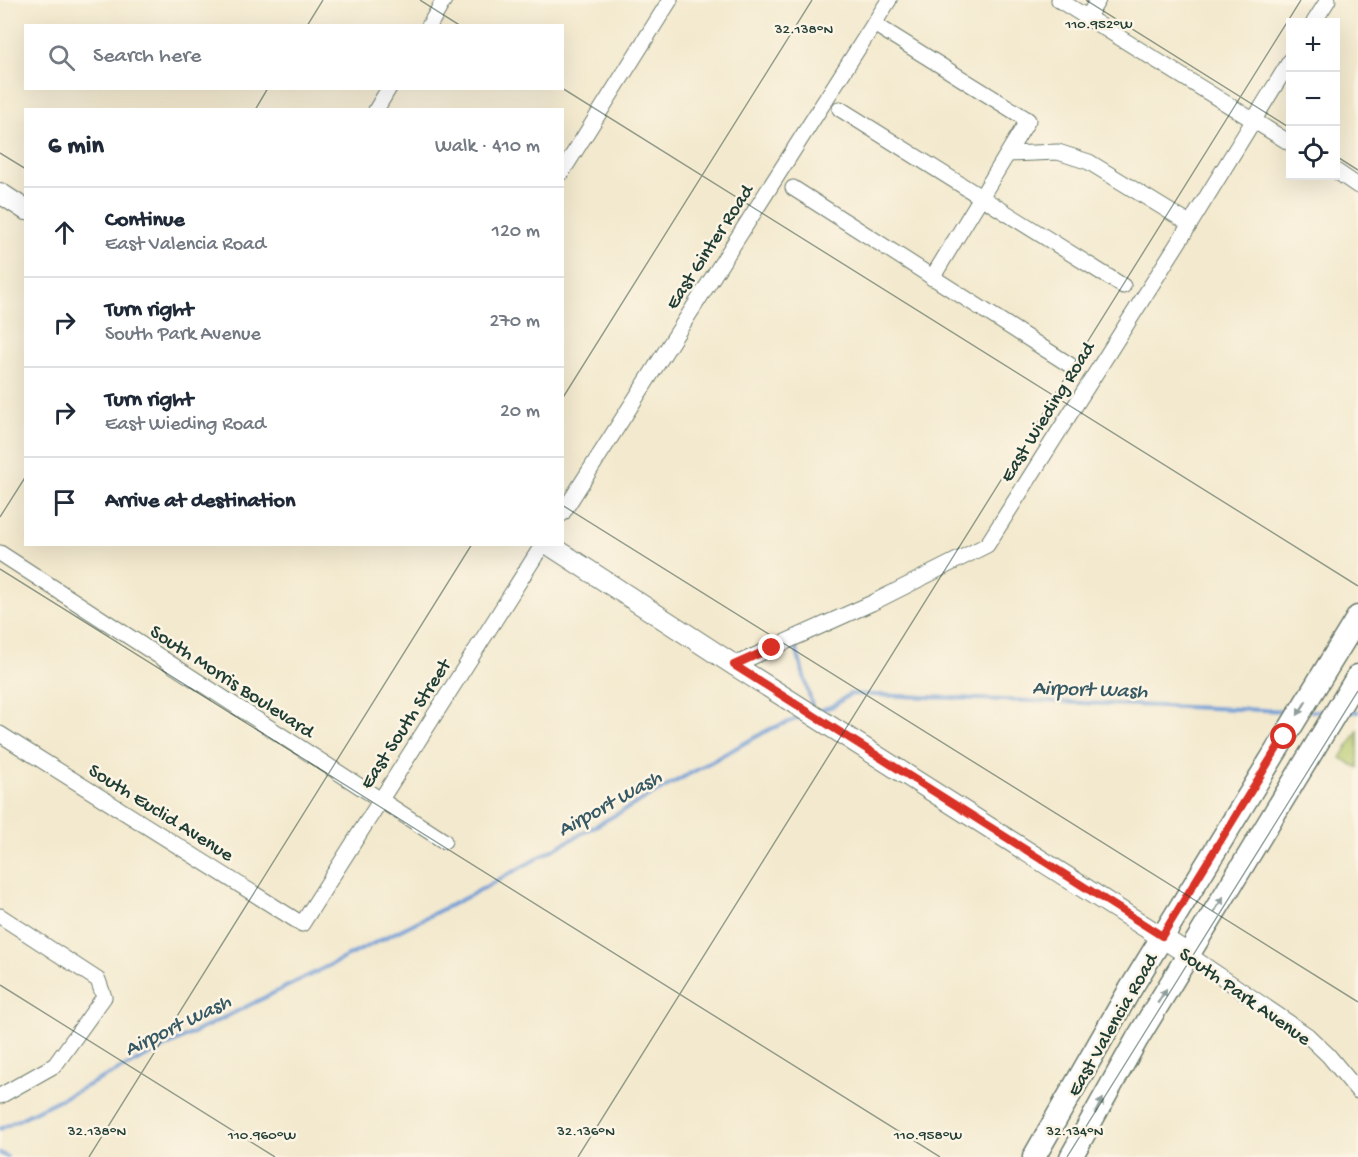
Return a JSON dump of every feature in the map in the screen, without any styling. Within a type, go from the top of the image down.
[{"type":"main road","points":[[0,193],[24,209]]},
{"type":"main road","name":"South Park Avenue","points":[[551,546],[1188,954]]},
{"type":"main road","name":"East Valencia Road","points":[[1034,1157],[1104,1032],[1358,616]]},
{"type":"main road","name":"East Valencia Road","points":[[1071,1157],[1137,1039],[1355,681]]},
{"type":"street","points":[[430,24],[444,0]]},
{"type":"street","points":[[564,169],[670,0]]},
{"type":"street","name":"East Ginter Road","points":[[564,511],[889,0]]},
{"type":"street","points":[[1059,0],[1286,140]]},
{"type":"street","points":[[1087,18],[1098,0]]},
{"type":"street","points":[[1317,18],[1329,0]]},
{"type":"street","points":[[874,24],[1028,120],[932,278]]},
{"type":"street","name":"East Wieding Road","points":[[734,665],[872,603],[987,545],[1286,68]]},
{"type":"street","points":[[377,108],[388,90]]},
{"type":"street","points":[[840,109],[1123,286]]},
{"type":"street","points":[[1008,154],[1058,152],[1089,162],[1190,224]]},
{"type":"street","points":[[1340,174],[1358,186]]},
{"type":"street","points":[[793,188],[1073,367]]},
{"type":"street","name":"East South Street","points":[[302,924],[542,546]]},
{"type":"street","name":"South Morris Boulevard","points":[[0,553],[444,841]]},
{"type":"street","name":"South Euclid Avenue","points":[[0,734],[302,924]]},
{"type":"street","points":[[0,916],[98,980],[104,997],[55,1065],[0,1096]]},
{"type":"street","name":"South Park Avenue","points":[[1188,954],[1307,1035],[1328,1055],[1358,1091]]},
{"type":"green space","points":[[1358,730],[1358,768],[1341,758]]},
{"type":"waterway","points":[[796,648],[812,705]]},
{"type":"waterway","name":"Airport Wash","points":[[818,711],[833,706],[850,694],[1291,711]]},
{"type":"waterway","points":[[1311,711],[1327,711]]},
{"type":"waterway","points":[[1347,712],[1358,712]]},
{"type":"waterway","name":"Airport Wash","points":[[0,1129],[473,894],[770,729],[802,717]]},
{"type":"waterway","points":[[0,1153],[7,1157]]},
{"type":"route","points":[[772,648],[734,665],[1162,936],[1284,737]]}]
